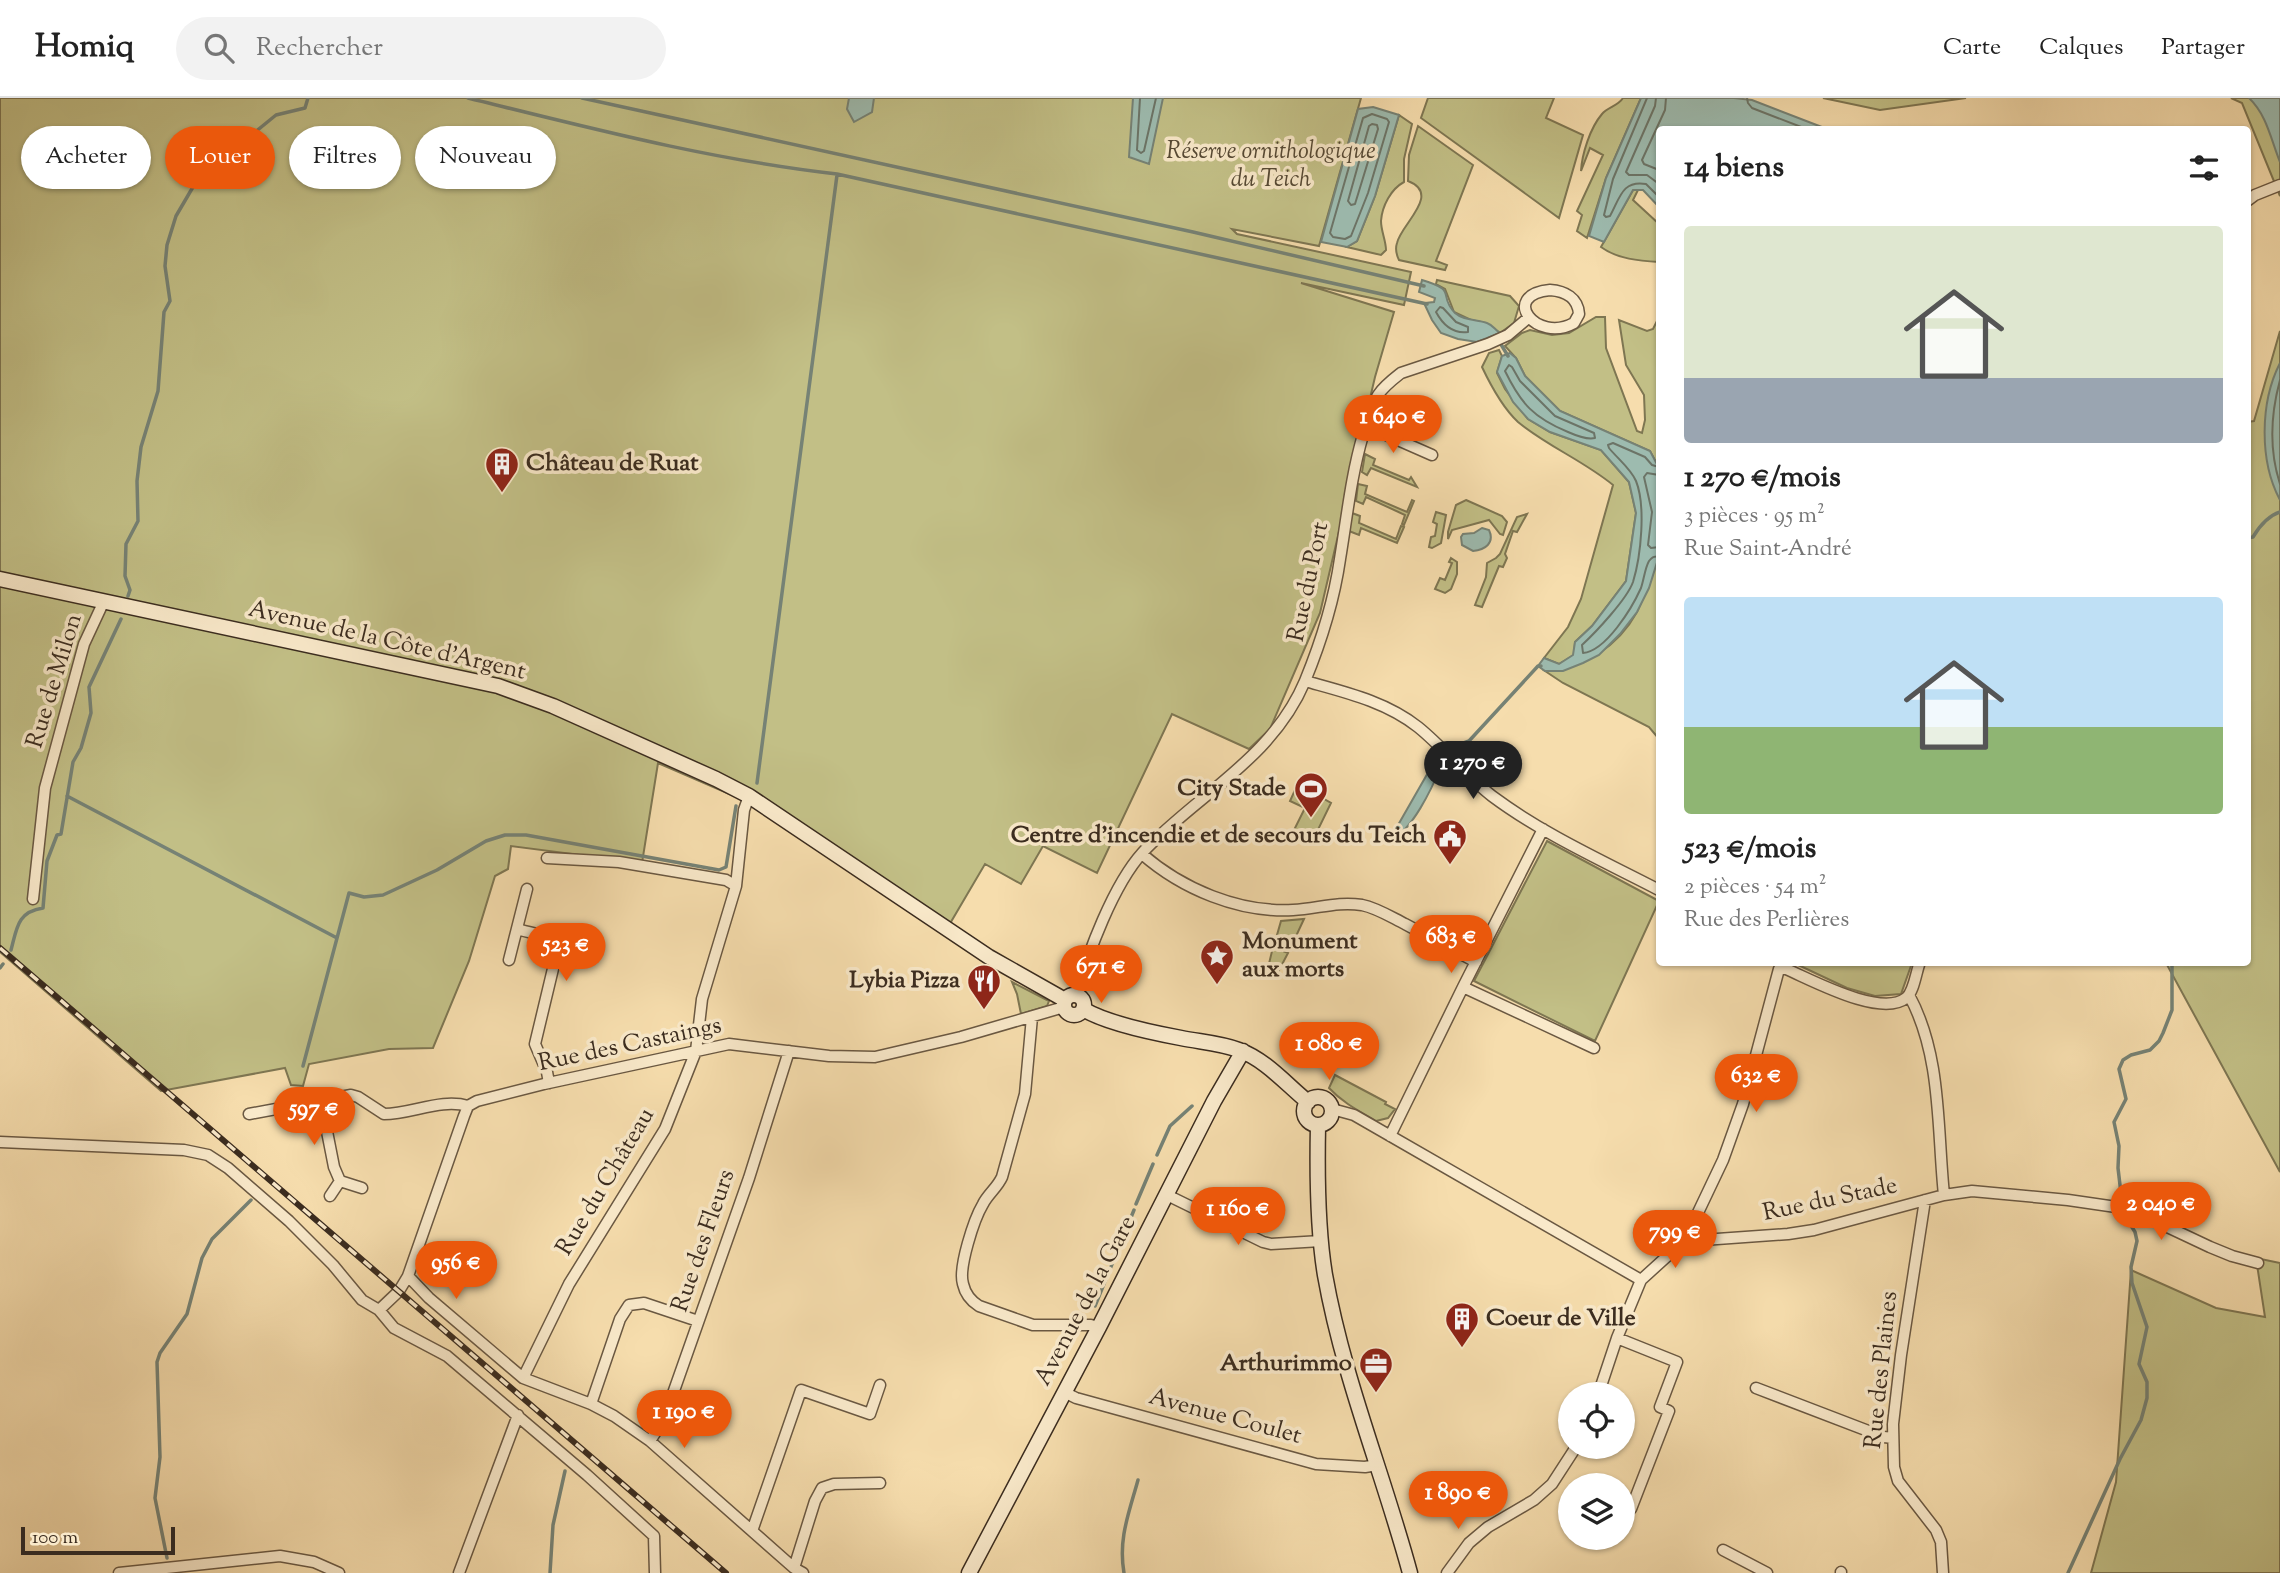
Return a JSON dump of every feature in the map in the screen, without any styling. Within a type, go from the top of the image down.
[{"type":"main road","name":"Avenue de la Côte d'Argent","points":[[0,579],[514,691],[553,706],[749,796],[981,953],[1068,1001]]},
{"type":"main road","points":[[1068,1001],[1068,1012],[1073,1015],[1083,1009],[1153,1031],[1243,1051],[1268,1066],[1308,1102]]},
{"type":"main road","name":"Avenue de la Gare","points":[[969,1573],[1214,1101],[1243,1051]]},
{"type":"main road","points":[[1320,1097],[1328,1101],[1332,1109],[1329,1121],[1318,1125],[1309,1122],[1304,1115],[1308,1102],[1320,1097]]},
{"type":"main road","points":[[1318,1125],[1321,1241],[1332,1310],[1410,1573]]},
{"type":"street","points":[[2251,198],[2275,187]]},
{"type":"street","points":[[1542,290],[1564,293],[1572,298],[1579,309],[1574,323],[1561,328],[1542,326],[1528,318],[1525,309],[1527,299],[1542,290]]},
{"type":"street","name":"Rue du Port","points":[[1068,1001],[1108,910],[1142,854],[1254,756],[1287,715],[1305,681],[1324,633],[1340,560],[1347,507],[1366,426],[1379,394],[1401,373],[1488,344],[1508,335],[1528,318]]},
{"type":"street","points":[[1366,426],[1432,455]]},
{"type":"street","name":"Rue de Milon","points":[[33,899],[45,788],[84,643],[104,601]]},
{"type":"street","points":[[1305,681],[1367,700],[1408,720],[1485,790],[1543,830],[1656,888]]},
{"type":"street","name":"Rue du Château","points":[[523,1378],[569,1284],[665,1129],[696,1051],[702,999],[736,886],[744,810],[749,796]]},
{"type":"street","points":[[1390,1136],[1543,830]]},
{"type":"street","points":[[1142,854],[1169,874],[1213,897],[1238,904],[1284,911],[1339,903],[1363,905],[1476,962]]},
{"type":"street","points":[[547,858],[619,862],[726,880],[736,886]]},
{"type":"street","points":[[509,960],[527,889]]},
{"type":"street","points":[[517,929],[549,938],[556,946],[557,952],[535,1044],[549,1083]]},
{"type":"street","points":[[1603,1382],[1641,1280],[1685,1240],[1723,1160],[1738,1115],[1778,966],[1869,1002],[1894,1003],[1909,995],[1919,966]]},
{"type":"street","points":[[1463,986],[1594,1048]]},
{"type":"street","points":[[1909,995],[1918,1012],[1934,1076],[1944,1195]]},
{"type":"street","name":"Rue des Castaings","points":[[468,1106],[485,1097],[737,1044],[830,1056],[875,1057],[1032,1017],[1068,1001]]},
{"type":"street","points":[[1032,1017],[1022,1109],[1002,1177],[983,1204],[972,1232],[963,1266],[963,1286],[973,1302],[979,1306],[1032,1325],[1099,1327]]},
{"type":"street","name":"Rue des Fleurs","points":[[650,1441],[664,1419],[749,1178],[789,1051]]},
{"type":"street","points":[[249,1114],[355,1096],[378,1111],[388,1114],[458,1103],[468,1106],[408,1276],[399,1291],[379,1310]]},
{"type":"street","points":[[321,1101],[334,1167],[340,1181],[362,1188]]},
{"type":"street","points":[[1332,1109],[1354,1115],[1641,1280]]},
{"type":"street","points":[[2,1142],[184,1150],[208,1155],[228,1168],[289,1221],[333,1265],[362,1300],[379,1310],[394,1328],[447,1356],[654,1536],[655,1573]]},
{"type":"street","points":[[330,1196],[340,1181]]},
{"type":"street","name":"Rue du Stade","points":[[1685,1240],[1814,1230],[1944,1195],[1972,1191],[2123,1208],[2232,1256],[2258,1263]]},
{"type":"street","points":[[1167,1195],[1263,1242],[1271,1244],[1321,1241]]},
{"type":"street","name":"Rue des Plaines","points":[[1925,1200],[1901,1355],[1893,1438],[1894,1467],[1898,1481],[1936,1530],[1941,1542],[1943,1573]]},
{"type":"street","points":[[408,1276],[429,1298],[523,1378],[591,1404],[650,1441],[798,1570],[815,1501],[821,1488],[834,1484],[880,1483]]},
{"type":"street","points":[[591,1404],[620,1319],[629,1305],[644,1303],[698,1321]]},
{"type":"street","points":[[1618,1338],[1677,1362],[1660,1407],[1669,1411],[1635,1499]]},
{"type":"street","points":[[752,1531],[801,1390],[870,1413],[880,1385]]},
{"type":"street","points":[[1756,1388],[1884,1437],[1893,1438]]},
{"type":"street","name":"Avenue Coulet","points":[[1064,1392],[1088,1402],[1316,1464],[1365,1467],[1377,1465]]},
{"type":"street","points":[[459,1573],[518,1415]]},
{"type":"street","points":[[1447,1573],[1469,1543],[1488,1527],[1534,1500],[1552,1484],[1568,1459]]},
{"type":"street","points":[[1723,1550],[1767,1573]]},
{"type":"street","points":[[119,1573],[280,1556],[314,1562],[339,1573]]},
{"type":"green space","name":"Réserve ornithologique du Teich","points":[[0,98],[1361,98],[1319,246],[1232,229],[1237,234],[1411,272],[1404,305],[1301,283],[1394,312],[1375,377],[1320,613],[1270,729],[1249,749],[1172,714],[1097,873],[1043,846],[1021,884],[985,864],[945,932],[741,799],[658,763],[642,863],[511,846],[508,869],[495,876],[469,961],[433,1048],[389,1049],[309,1064],[303,1086],[291,1085],[285,1068],[161,1091],[0,952]]},
{"type":"green space","points":[[1428,98],[1554,98],[1546,118],[1583,135],[1559,218],[1421,118]]},
{"type":"green space","points":[[1623,98],[1641,98],[1606,178],[1587,238],[1577,231],[1582,215],[1577,211],[1603,155],[1590,148],[1581,171],[1585,149],[1598,120]]},
{"type":"green space","points":[[1823,98],[1966,98],[1880,110]]},
{"type":"green space","points":[[2231,98],[2280,98],[2280,196],[2242,103]]},
{"type":"green space","points":[[1399,115],[1412,124],[1404,159],[1404,182],[1391,193],[1382,215],[1381,225],[1386,250],[1381,255],[1347,247],[1357,241],[1375,196]]},
{"type":"green space","points":[[1418,126],[1473,165],[1436,261],[1447,265],[1445,270],[1399,260],[1396,252],[1400,235],[1421,201],[1417,187],[1408,181],[1409,155]]},
{"type":"green space","points":[[1633,190],[1638,190],[1633,200],[1656,221],[1656,262],[1621,257],[1601,247]]},
{"type":"green space","points":[[1437,280],[1510,296],[1519,306],[1514,323],[1500,333],[1486,323],[1454,312],[1445,289],[1436,284]]},
{"type":"green space","points":[[1596,317],[1605,317],[1606,348],[1637,431],[1642,433],[1645,420],[1644,395],[1626,365],[1619,320],[1647,331],[1653,329],[1656,323],[1656,462],[1650,451],[1560,411],[1525,376],[1516,358],[1505,346],[1530,330],[1552,335],[1569,333]]},
{"type":"green space","points":[[2280,331],[2280,1172],[2168,966],[2251,966],[2251,421],[2254,421]]},
{"type":"green space","points":[[1499,350],[1502,356],[1497,373],[1505,389],[1528,419],[1550,432],[1601,450],[1629,482],[1636,513],[1626,581],[1592,626],[1575,642],[1574,655],[1559,664],[1544,658],[1568,627],[1581,599],[1613,485],[1518,422],[1498,396],[1482,367],[1489,353]]},
{"type":"green space","points":[[1365,454],[1375,459],[1373,465],[1409,480],[1411,477],[1417,487],[1371,468],[1367,475],[1362,472]]},
{"type":"green space","points":[[1358,484],[1367,486],[1365,494],[1407,512],[1412,500],[1414,501],[1404,525],[1405,515],[1366,497],[1363,504],[1356,501]]},
{"type":"green space","points":[[1466,500],[1502,516],[1507,522],[1503,535],[1489,520],[1452,530],[1448,539],[1456,505]]},
{"type":"green space","points":[[1436,512],[1446,515],[1441,543],[1432,548],[1429,547],[1431,537],[1435,536],[1437,524],[1433,522]]},
{"type":"green space","points":[[1352,513],[1360,516],[1359,523],[1396,539],[1401,526],[1404,527],[1397,543],[1361,528],[1359,535],[1349,531]]},
{"type":"green space","points":[[1527,514],[1517,532],[1513,531],[1505,554],[1507,558],[1503,567],[1499,566],[1482,607],[1475,605],[1486,577],[1487,563],[1500,554],[1517,517]]},
{"type":"green space","points":[[1451,558],[1457,562],[1457,574],[1451,589],[1445,593],[1435,589],[1440,578],[1445,580],[1452,563],[1449,562]]},
{"type":"green space","points":[[1656,564],[1656,735],[1649,727],[1545,671],[1559,670],[1586,661],[1610,645],[1637,612]]},
{"type":"green space","name":"City Stade","points":[[1301,786],[1331,803],[1313,840],[1294,830],[1305,808],[1290,801],[1295,790],[1298,791]]},
{"type":"green space","points":[[1547,841],[1656,899],[1656,908],[1595,1041],[1474,981]]},
{"type":"green space","points":[[1304,919],[1290,949],[1275,942],[1281,921]]},
{"type":"green space","points":[[1273,947],[1288,953],[1276,976],[1267,972]]},
{"type":"green space","points":[[1800,966],[1911,966],[1901,994],[1875,996],[1847,988]]},
{"type":"green space","points":[[1012,982],[1049,1001],[1047,1006],[1021,1014]]},
{"type":"green space","points":[[1335,1075],[1395,1109],[1388,1118],[1376,1121],[1329,1088]]},
{"type":"green space","points":[[2256,1258],[2280,1263],[2280,1573],[2091,1573],[2116,1482],[2131,1270],[2216,1308],[2265,1317]]},
{"type":"water","points":[[849,98],[874,98],[872,112],[854,122],[847,109]]},
{"type":"water","points":[[1133,98],[1163,98],[1149,164],[1129,157]]},
{"type":"water","points":[[1641,98],[1752,100],[1819,126],[1656,126],[1656,204],[1643,190],[1633,190],[1604,242],[1589,236],[1606,178]]},
{"type":"water","points":[[2249,98],[2280,98],[2280,162],[2264,120]]},
{"type":"water","points":[[1373,107],[1399,115],[1375,196],[1357,241],[1347,247],[1321,242],[1358,109]]},
{"type":"water","points":[[1422,280],[1444,290],[1450,307],[1459,316],[1487,323],[1500,333],[1477,342],[1441,333],[1424,303],[1434,302],[1435,298],[1419,292]]},
{"type":"water","points":[[1510,353],[1516,358],[1525,376],[1560,411],[1650,451],[1656,462],[1656,566],[1649,588],[1637,612],[1599,655],[1563,671],[1545,671],[1538,666],[1544,658],[1559,664],[1573,655],[1575,642],[1592,626],[1626,581],[1636,513],[1629,482],[1601,450],[1550,432],[1528,419],[1513,402],[1497,372],[1502,356]]},
{"type":"water","points":[[2280,363],[2280,500],[2268,468],[2265,432],[2269,395]]},
{"type":"water","points":[[1482,528],[1489,530],[1491,535],[1488,545],[1473,551],[1462,545],[1463,534],[1474,533]]},
{"type":"water","points":[[1437,764],[1441,766],[1420,808],[1406,828],[1390,839],[1429,771]]},
{"type":"waterway","points":[[128,596],[130,590],[125,576],[126,544],[138,521],[137,481],[141,447],[158,391],[164,312],[170,301],[165,266],[167,245],[176,216],[200,175],[216,162],[239,152],[254,133],[276,115],[305,108],[308,98]]},
{"type":"waterway","points":[[468,98],[651,142],[837,174],[1427,304]]},
{"type":"waterway","points":[[582,98],[1193,232],[1424,286]]},
{"type":"waterway","points":[[757,783],[837,175]]},
{"type":"waterway","points":[[1499,341],[1508,356]]},
{"type":"waterway","points":[[2251,537],[2264,522],[2280,512]]},
{"type":"waterway","points":[[11,950],[19,922],[28,913],[43,908],[47,861],[57,835],[61,834],[73,762],[81,748],[91,713],[89,687],[121,619]]},
{"type":"waterway","points":[[1461,744],[1469,741],[1538,666],[1541,666]]},
{"type":"waterway","points":[[67,796],[337,938]]},
{"type":"waterway","points":[[303,1066],[349,893],[364,897],[383,895],[437,870],[486,841],[505,835],[526,835],[719,870],[726,867],[736,806]]},
{"type":"waterway","points":[[0,968],[3,964]]},
{"type":"waterway","points":[[2122,1202],[2118,1168],[2119,1146],[2114,1122],[2126,1099],[2119,1069],[2123,1060],[2150,1050],[2159,1041],[2172,1010],[2172,966]]},
{"type":"waterway","points":[[1157,1155],[1170,1126],[1192,1106]]},
{"type":"waterway","points":[[1136,1204],[1153,1164]]},
{"type":"waterway","points":[[167,1558],[155,1498],[160,1457],[157,1362],[160,1353],[187,1314],[202,1258],[212,1239],[251,1200]]},
{"type":"waterway","points":[[1095,1306],[1134,1210]]},
{"type":"waterway","points":[[2068,1573],[2120,1459],[2141,1420],[2147,1398],[2147,1382],[2139,1364],[2147,1327],[2132,1283],[2131,1267],[2137,1241],[2130,1224]]},
{"type":"waterway","points":[[550,1573],[553,1525],[565,1471]]},
{"type":"waterway","points":[[1124,1573],[1123,1537],[1138,1480]]},
{"type":"railway","points":[[0,948],[726,1573]]},
{"type":"place","name":"Château de Ruat","points":[[502,494]]},
{"type":"place","name":"City Stade","points":[[1311,819]]},
{"type":"place","name":"Centre d'incendie et de secours du Teich","points":[[1450,866]]},
{"type":"place","name":"Monument aux morts","points":[[1217,986]]},
{"type":"place","name":"Lybia Pizza","points":[[984,1011]]},
{"type":"place","name":"Coeur de Ville","points":[[1462,1349]]},
{"type":"place","name":"Arthurimmo","points":[[1376,1394]]}]
